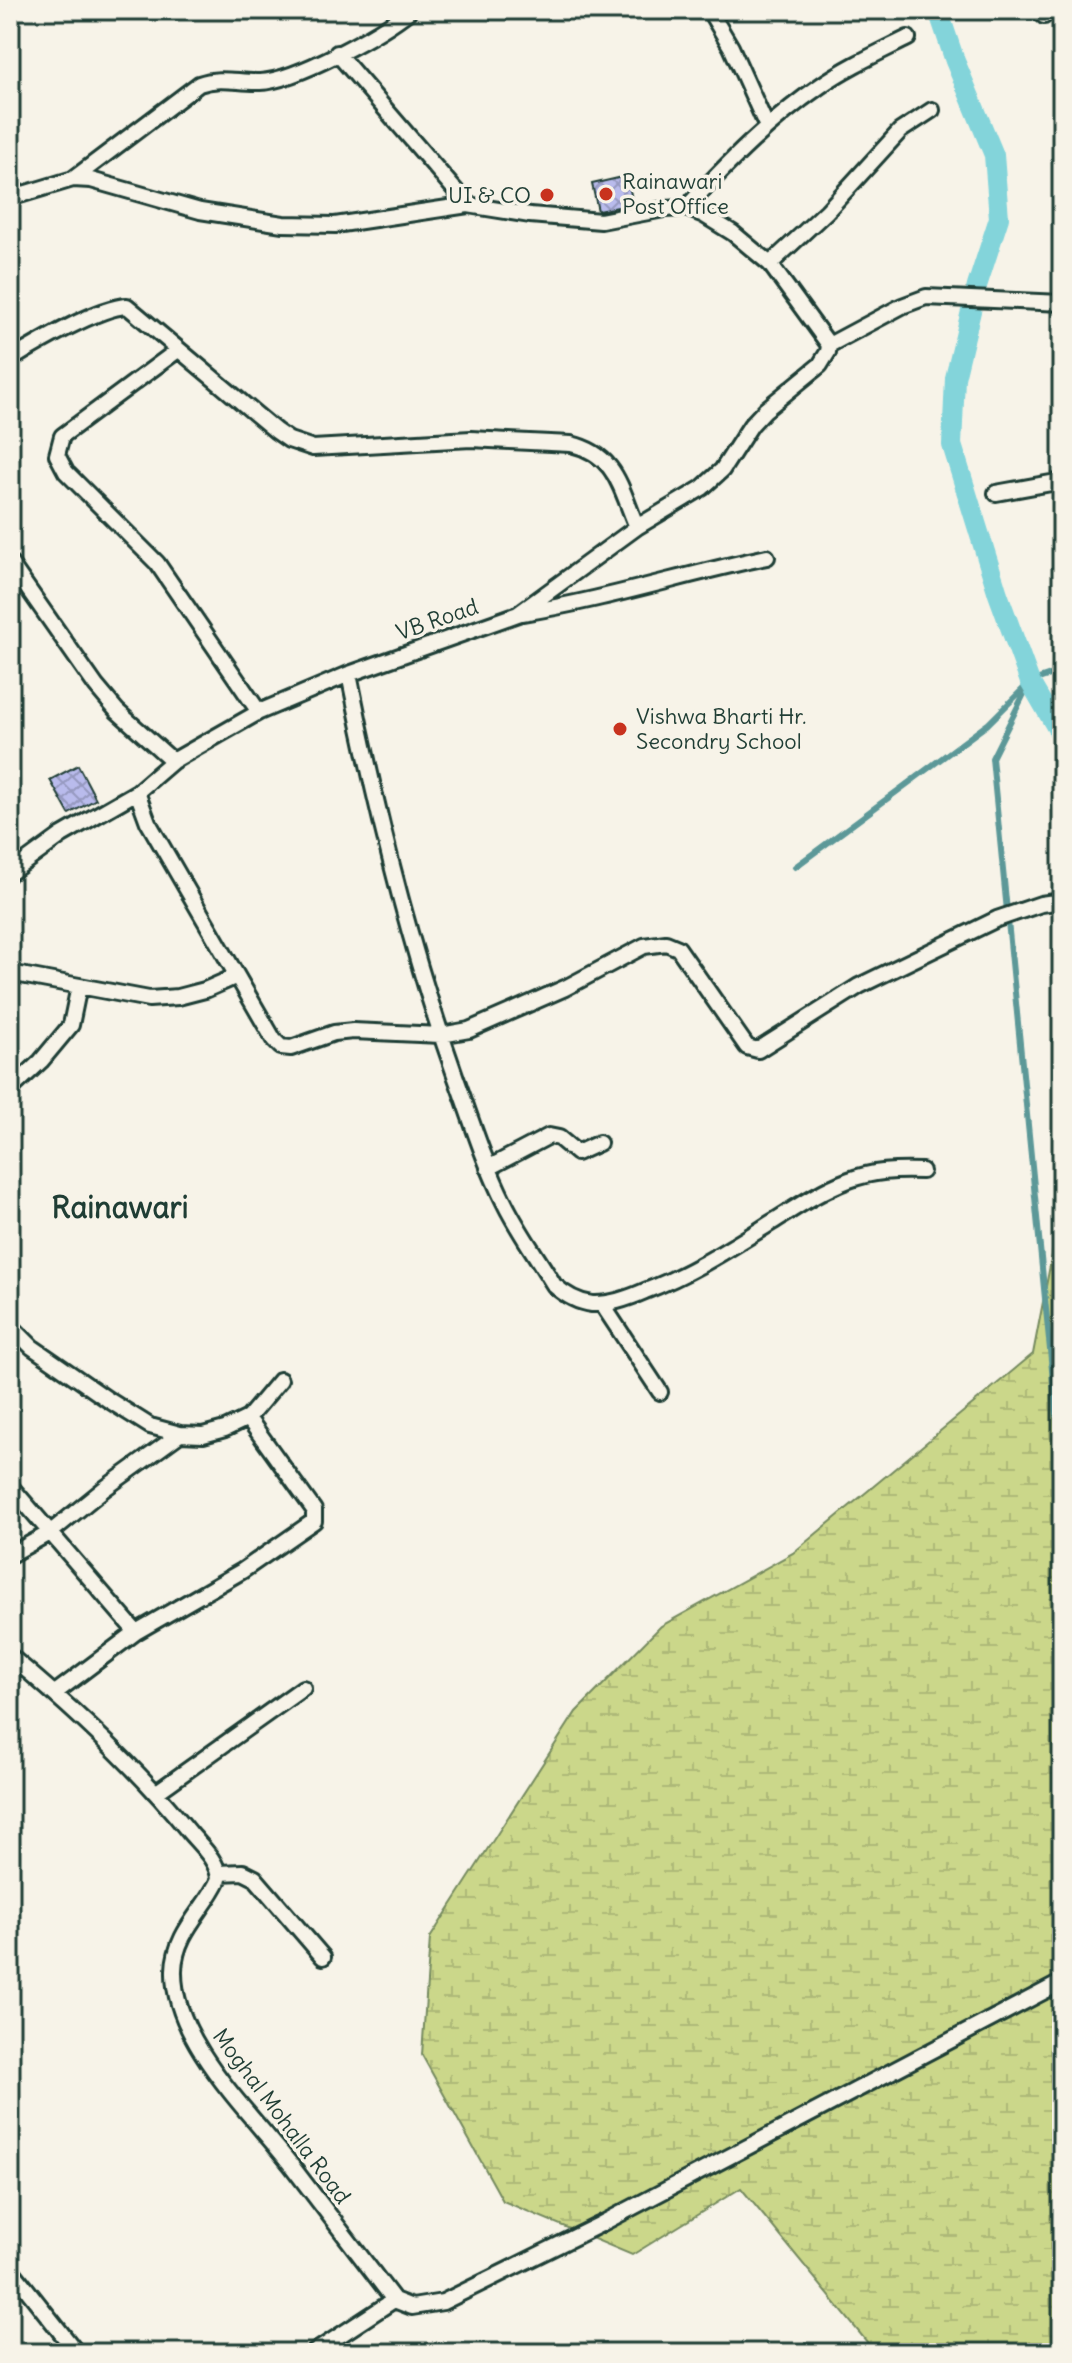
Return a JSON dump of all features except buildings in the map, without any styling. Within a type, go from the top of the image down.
[{"type":"street","points":[[10,198],[73,179],[199,84],[211,80],[259,82],[283,78],[364,41],[410,10]]},
{"type":"street","points":[[709,10],[731,47],[767,127]]},
{"type":"street","points":[[686,208],[767,127],[838,74],[908,38]]},
{"type":"street","points":[[337,53],[468,205]]},
{"type":"street","points":[[770,264],[827,211],[900,131],[932,110]]},
{"type":"street","points":[[73,179],[108,183],[200,211],[283,224],[335,225],[468,205],[530,215],[601,221],[686,208],[733,233],[770,264],[829,345],[902,306],[926,297],[1062,303]]},
{"type":"street","points":[[10,360],[96,314],[127,306],[276,431],[300,445],[313,448],[471,439],[585,447],[605,458],[637,527]]},
{"type":"street","name":"VB Road","points":[[10,873],[62,835],[137,792],[173,761],[259,712],[349,674],[518,614],[637,527],[685,501],[722,470],[751,425],[820,365],[829,345]]},
{"type":"street","points":[[178,350],[62,436],[57,455],[66,472],[157,563],[259,712]]},
{"type":"street","points":[[996,493],[1062,481]]},
{"type":"street","points":[[518,614],[569,606],[767,557]]},
{"type":"street","points":[[10,563],[96,686],[117,711],[173,761]]},
{"type":"street","points":[[349,674],[381,825],[406,922],[441,1035],[488,1168],[505,1205],[554,1285],[571,1298],[602,1304],[670,1282],[809,1199],[846,1181],[877,1171],[922,1171]]},
{"type":"street","points":[[137,792],[148,822],[274,1040],[281,1047],[291,1048],[334,1033],[353,1031],[441,1035],[469,1030],[508,1015],[644,946],[666,943],[678,948],[747,1047],[758,1050],[859,986],[997,919],[1041,904],[1062,901]]},
{"type":"street","points":[[10,973],[149,999],[205,990],[237,976]]},
{"type":"street","points":[[10,1090],[41,1061],[71,1025],[79,986]]},
{"type":"street","points":[[488,1168],[549,1136],[559,1138],[577,1153],[599,1143]]},
{"type":"street","points":[[602,1304],[660,1392]]},
{"type":"street","points":[[10,1325],[32,1347],[107,1399],[150,1426],[180,1434],[203,1435],[248,1418],[280,1380]]},
{"type":"street","points":[[55,1693],[136,1632],[242,1571],[314,1521],[314,1510],[248,1418]]},
{"type":"street","points":[[10,1555],[51,1532],[180,1434]]},
{"type":"street","points":[[12,1488],[136,1632]]},
{"type":"street","points":[[10,1656],[55,1693],[157,1792],[219,1873],[243,1872],[255,1878],[323,1957]]},
{"type":"street","points":[[157,1792],[303,1688]]},
{"type":"street","name":"Moghal Mohalla Road","points":[[219,1873],[218,1883],[182,1937],[177,1952],[174,1970],[187,2025],[218,2074],[394,2300]]},
{"type":"street","points":[[313,2353],[394,2300],[412,2307],[443,2302],[599,2225],[1062,1982]]},
{"type":"street","points":[[10,2268],[77,2353]]},
{"type":"green space","points":[[1062,1203],[1062,2349],[1044,2353],[876,2353],[741,2188],[632,2255],[503,2201],[422,2055],[430,1938],[576,1712],[661,1626],[793,1553],[1033,1354]]},
{"type":"waterway","points":[[938,10],[955,61],[994,155],[999,218],[977,286],[955,378],[952,445],[998,594],[1030,682],[1062,737]]},
{"type":"waterway","points":[[795,867],[988,724],[1030,682],[1062,671]]},
{"type":"waterway","points":[[1030,682],[992,758],[1062,1472]]},
{"type":"place","name":"Rainawari Post Office","points":[[606,194]]},
{"type":"place","name":"UI & CO","points":[[547,195]]},
{"type":"place","name":"Vishwa Bharti Hr. Secondry School","points":[[620,729]]},
{"type":"district","name":"Rainawari","points":[[120,1207]]}]
